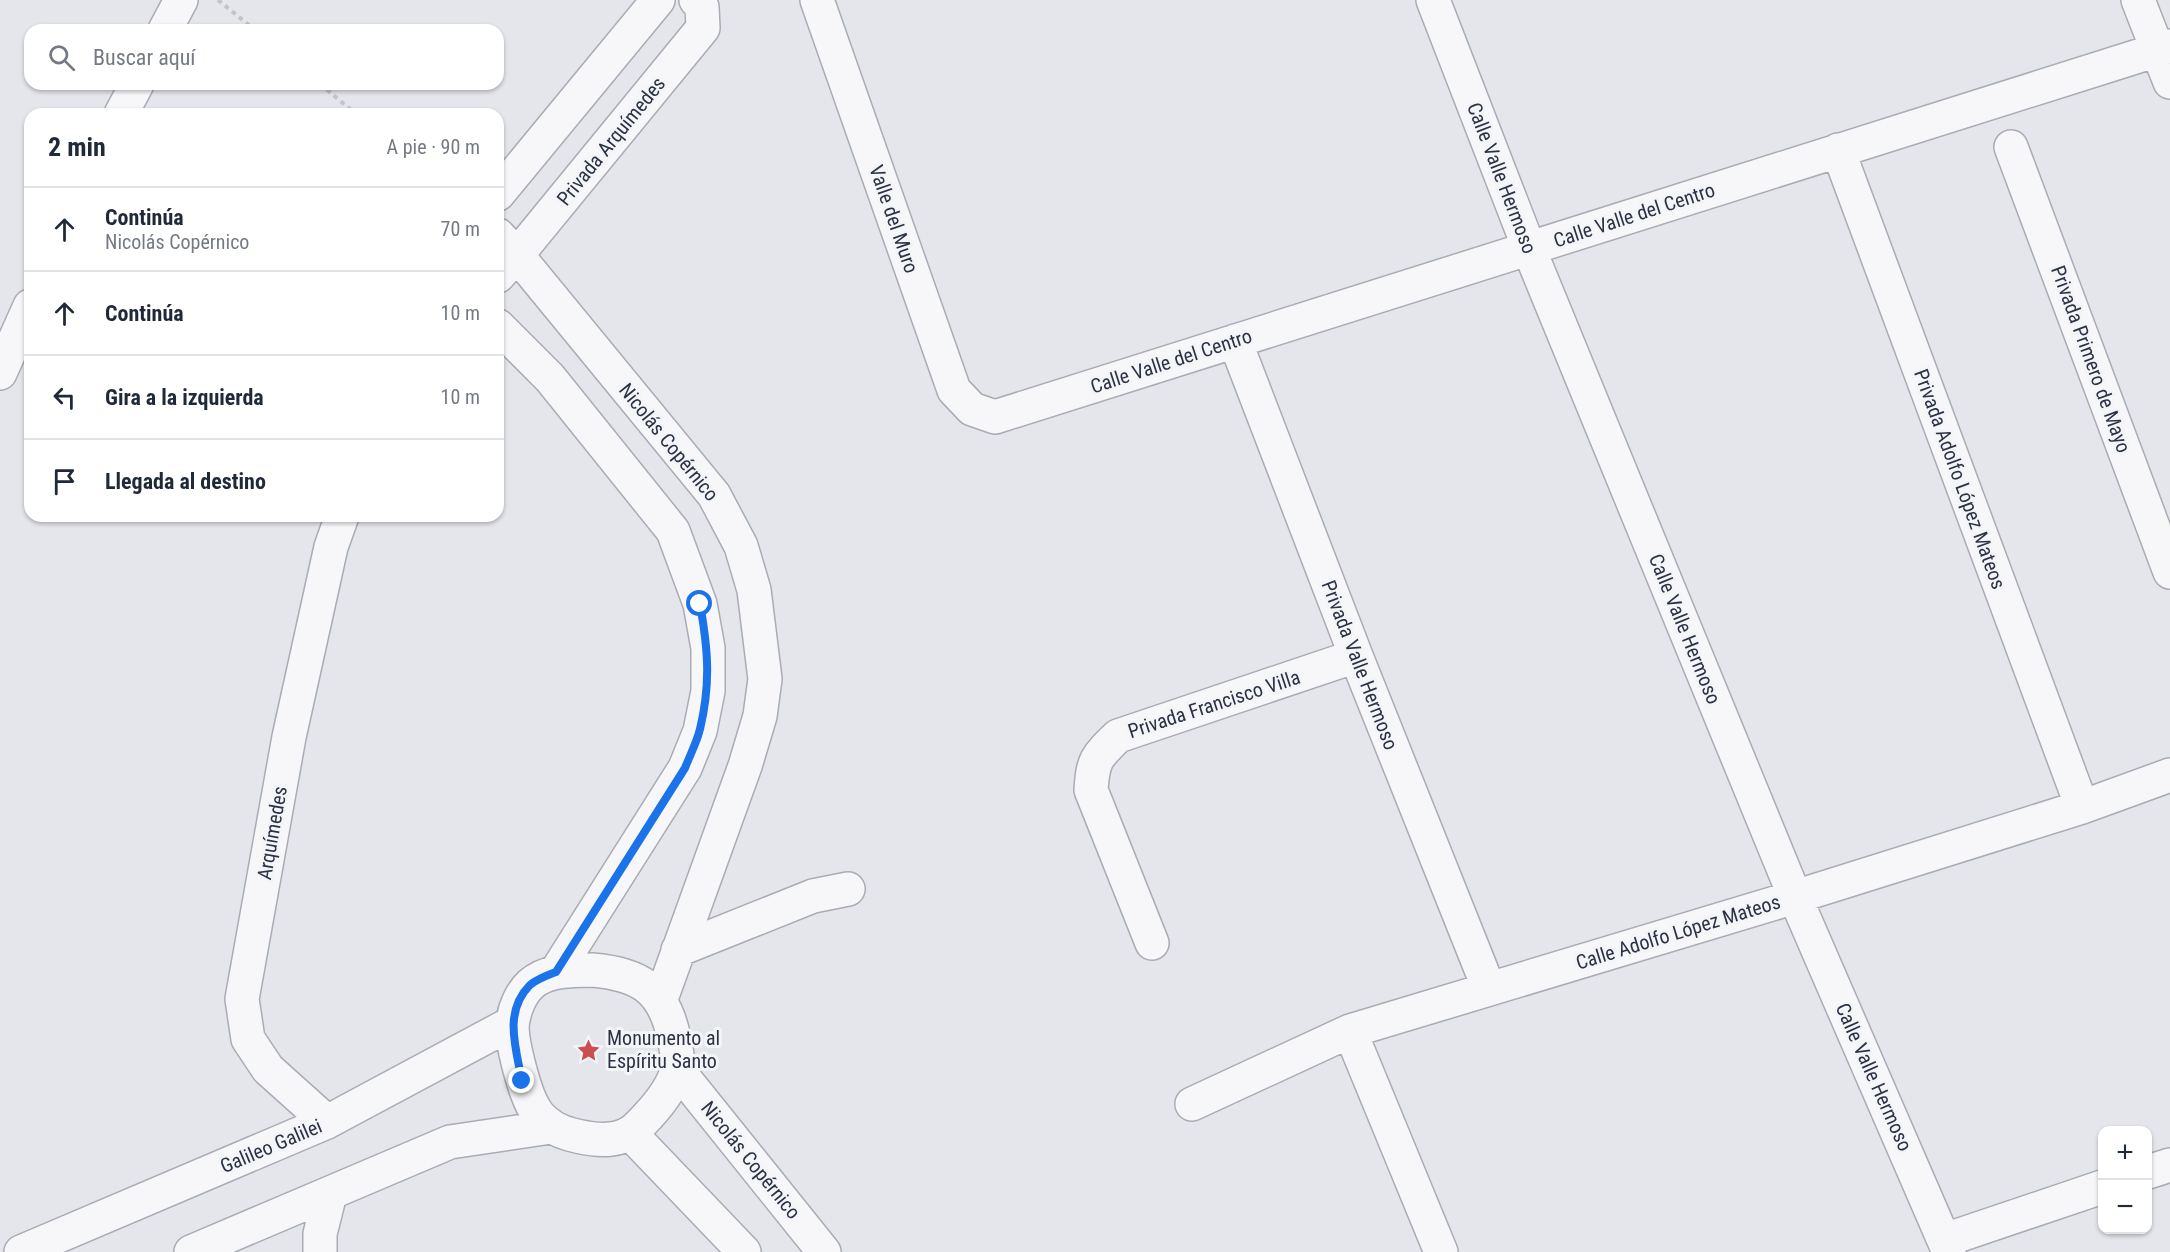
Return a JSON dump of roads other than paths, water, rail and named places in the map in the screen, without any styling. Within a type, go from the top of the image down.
[{"type":"street","points":[[168,24],[181,0]]},
{"type":"street","points":[[504,187],[658,0]]},
{"type":"street","name":"Privada Arquímedes","points":[[504,256],[704,27],[702,7],[696,0]]},
{"type":"street","name":"Valle del Muro","points":[[817,0],[954,390],[972,409],[995,417]]},
{"type":"street","name":"Calle Valle Hermoso","points":[[1433,0],[1529,248],[1795,897],[1947,1246]]},
{"type":"street","points":[[2138,0],[2164,48],[2170,82]]},
{"type":"street","name":"Calle Valle del Centro","points":[[995,417],[2164,48]]},
{"type":"street","points":[[124,108],[134,90]]},
{"type":"street","name":"Privada Primero de Mayo","points":[[2012,147],[2170,572]]},
{"type":"street","name":"Privada Adolfo López Mateos","points":[[1838,150],[2082,807]]},
{"type":"street","name":"Nicolás Copérnico","points":[[504,256],[714,495],[741,546],[754,590],[765,679],[760,716],[746,766],[661,999]]},
{"type":"street","points":[[0,372],[24,319]]},
{"type":"street","points":[[504,332],[550,378],[673,531],[700,604],[708,648],[708,691],[700,731],[685,768],[556,972]]},
{"type":"street","name":"Privada Valle Hermoso","points":[[1235,341],[1356,656],[1488,989]]},
{"type":"street","name":"Arquímedes","points":[[327,1122],[268,1069],[248,1039],[242,999],[289,737],[332,547],[340,522]]},
{"type":"street","name":"Privada Francisco Villa","points":[[1152,943],[1090,790],[1098,755],[1118,736],[1356,656]]},
{"type":"street","name":"Calle Adolfo López Mateos","points":[[1192,1104],[1350,1031],[1795,897],[2082,807],[2170,775]]},
{"type":"street","points":[[678,950],[813,896],[848,889]]},
{"type":"street","points":[[191,1252],[450,1142],[551,1127],[585,1138],[611,1139],[631,1134],[663,1097],[677,1069],[676,1048],[670,1019],[661,999],[635,979],[614,972],[592,970],[556,972],[531,984],[518,1002],[512,1023],[522,1081],[534,1109],[551,1127]]},
{"type":"street","name":"Galileo Galilei","points":[[21,1252],[327,1122],[512,1023]]},
{"type":"street","points":[[1350,1031],[1441,1252]]},
{"type":"street","name":"Nicolás Copérnico","points":[[677,1069],[816,1239],[824,1252]]},
{"type":"street","points":[[631,1134],[744,1252]]},
{"type":"street","points":[[2152,1171],[2170,1165]]},
{"type":"street","points":[[1947,1246],[2098,1189]]},
{"type":"street","points":[[320,1252],[320,1234],[330,1194]]},
{"type":"place","name":"Monumento al Espíritu Santo","points":[[589,1050]]}]
